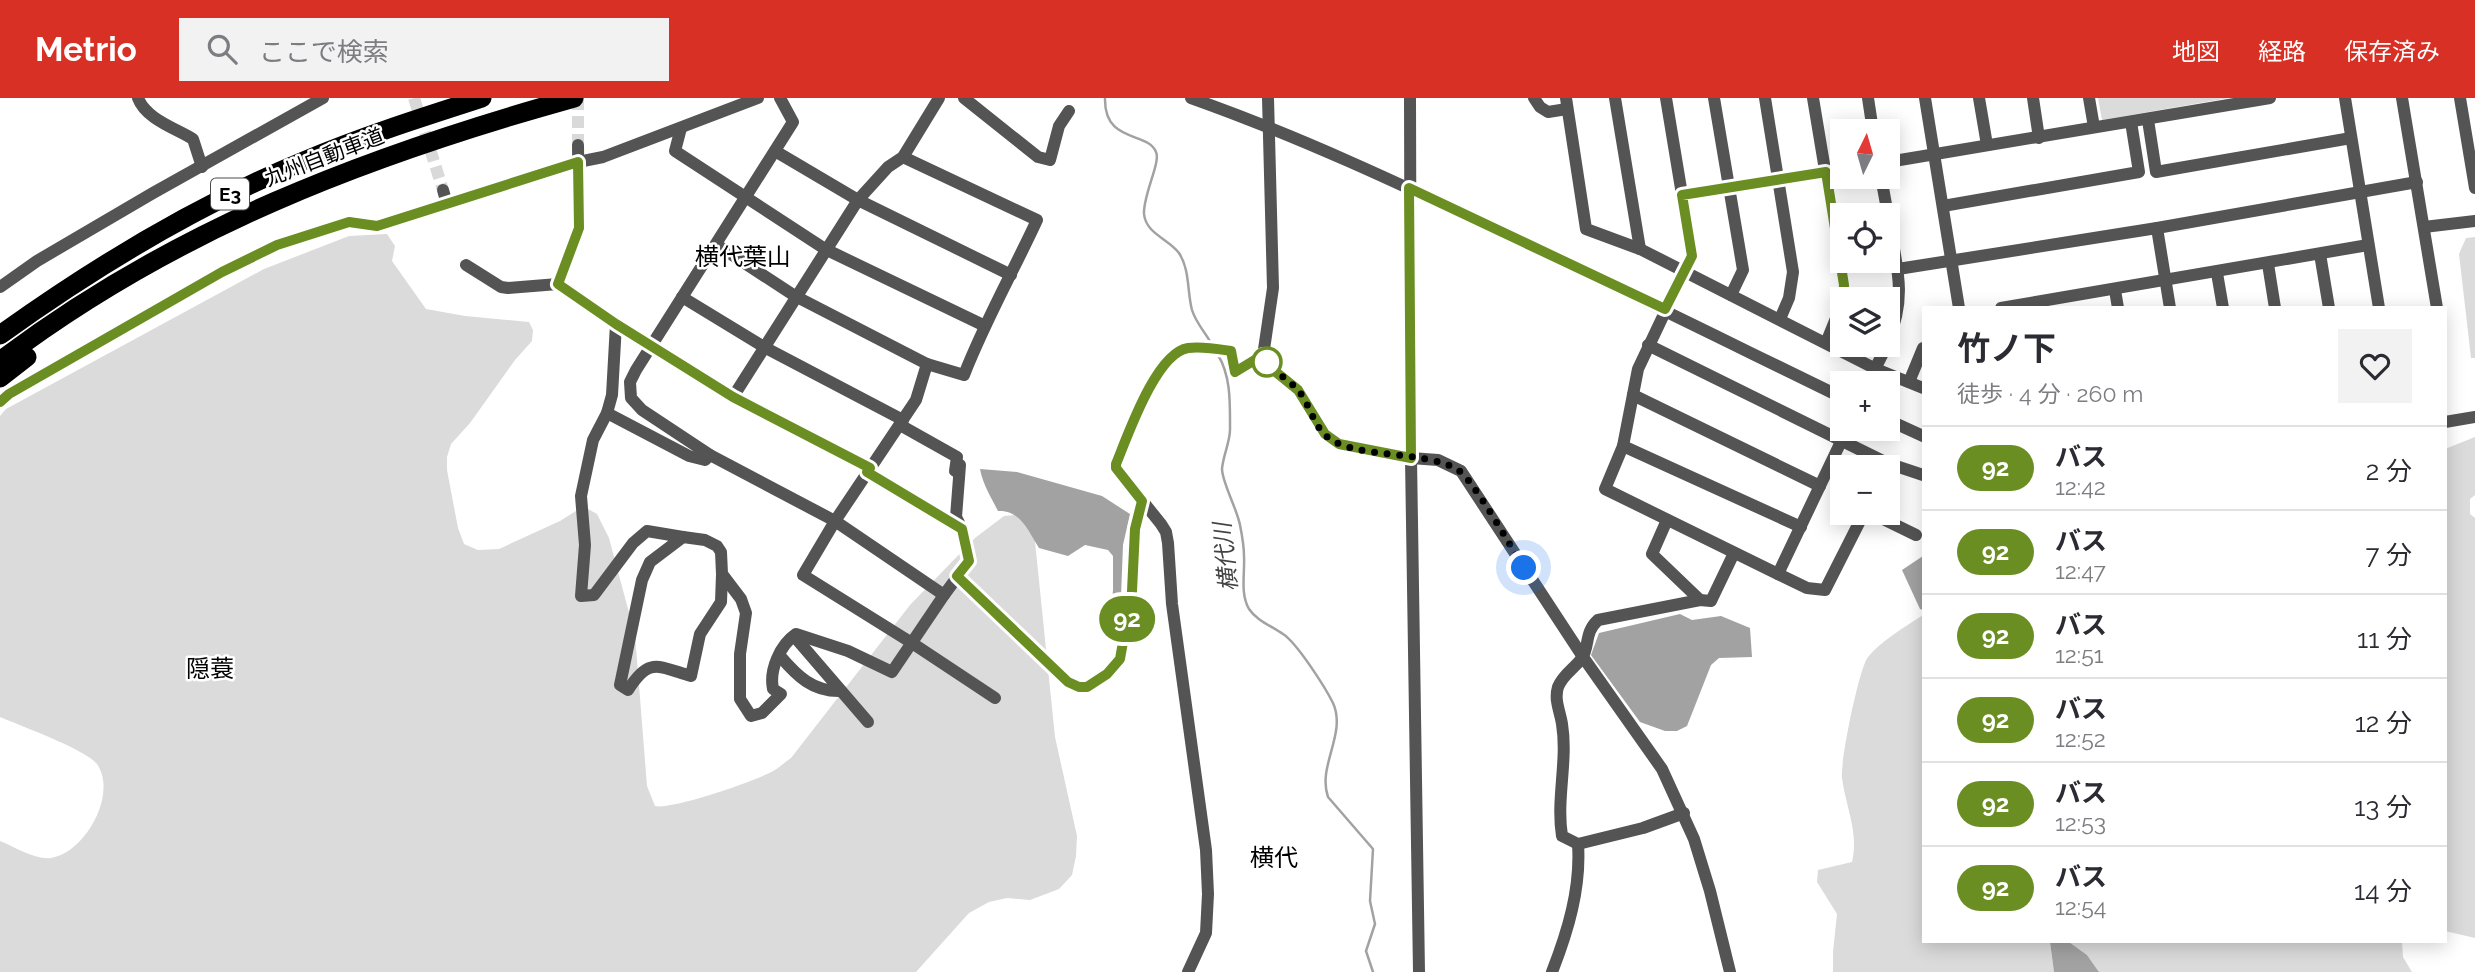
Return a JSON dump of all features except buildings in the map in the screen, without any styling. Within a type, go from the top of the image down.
[{"type":"highway","name":"九州自動車道","points":[[0,332],[131,247],[243,187],[368,136],[482,98]]},
{"type":"highway","name":"九州自動車道","points":[[0,361],[89,299],[143,267],[193,239],[302,189],[447,135],[574,98]]},
{"type":"highway","points":[[0,378],[90,310],[137,279],[302,189]]},
{"type":"street","points":[[138,98],[140,104],[157,119],[193,139],[202,166]]},
{"type":"street","points":[[0,287],[37,261],[153,193],[323,98]]},
{"type":"street","points":[[0,402],[9,394],[222,272],[277,245],[349,222],[377,226],[603,156],[758,98]]},
{"type":"street","points":[[780,98],[793,122],[651,345],[630,382],[631,398],[642,410],[709,455],[835,521],[944,594]]},
{"type":"street","points":[[733,397],[858,200],[888,167],[903,157],[939,98]]},
{"type":"street","points":[[964,98],[1038,158],[1050,160],[1059,126],[1069,111]]},
{"type":"street","points":[[1191,98],[1269,126],[1409,188],[1665,309],[1830,392]]},
{"type":"street","points":[[1268,98],[1273,288],[1263,355],[1272,369],[1298,390],[1325,434],[1339,444],[1411,458],[1438,460],[1461,471],[1583,657],[1662,769],[1684,813],[1710,891],[1730,972]]},
{"type":"street","points":[[1410,98],[1411,458],[1419,972]]},
{"type":"street","points":[[1534,98],[1539,107],[1548,112],[1567,103],[1586,229],[1640,249],[1876,369],[1922,388]]},
{"type":"street","points":[[1615,98],[1640,249]]},
{"type":"street","points":[[1666,98],[1692,256],[1638,369],[1623,446],[1605,489],[1778,574],[1807,587],[1825,590],[1858,525]]},
{"type":"street","points":[[1714,98],[1743,270],[1731,295]]},
{"type":"street","points":[[1765,98],[1793,272],[1789,298],[1780,319]]},
{"type":"street","points":[[1813,98],[1844,287]]},
{"type":"street","points":[[1868,98],[1871,119]]},
{"type":"street","points":[[1925,98],[1959,306]]},
{"type":"street","points":[[1979,98],[1987,145]]},
{"type":"street","points":[[2033,98],[2039,138]]},
{"type":"street","points":[[2090,98],[2094,127]]},
{"type":"street","points":[[1900,160],[2148,120],[2238,101],[2270,98]]},
{"type":"street","points":[[2345,98],[2379,306]]},
{"type":"street","points":[[2402,98],[2437,306]]},
{"type":"street","points":[[2460,98],[2469,117],[2475,188]]},
{"type":"street","points":[[2148,120],[2156,172],[2351,138]]},
{"type":"street","points":[[1943,206],[2139,172],[2131,122]]},
{"type":"street","points":[[681,128],[675,151],[825,250],[983,325]]},
{"type":"street","points":[[558,284],[579,228],[578,145]]},
{"type":"street","points":[[775,151],[858,200],[1011,275]]},
{"type":"street","points":[[717,245],[795,296],[927,364],[964,375],[983,325],[1037,220],[903,157]]},
{"type":"street","points":[[1682,195],[1830,171]]},
{"type":"street","points":[[1900,269],[2157,228],[2417,182]]},
{"type":"street","points":[[443,190],[447,204]]},
{"type":"street","points":[[2424,227],[2475,221]]},
{"type":"street","points":[[2157,228],[2170,306]]},
{"type":"street","points":[[2022,306],[2063,303],[2115,290],[2368,245]]},
{"type":"street","points":[[2320,254],[2329,306]]},
{"type":"street","points":[[2268,264],[2274,306]]},
{"type":"street","points":[[466,265],[501,287],[558,284],[616,324],[733,397],[869,470],[962,529]]},
{"type":"street","points":[[2217,273],[2223,306]]},
{"type":"street","points":[[2115,290],[2118,306]]},
{"type":"street","points":[[682,296],[957,457],[956,517],[962,529],[969,561],[892,671],[848,651],[796,634],[787,640],[771,677],[773,689],[781,694],[762,713],[751,716],[740,699],[740,654],[746,613],[741,599],[722,574]]},
{"type":"street","points":[[616,324],[612,395],[593,440],[581,496],[584,545],[581,596],[594,595],[634,543],[647,531],[705,540],[718,546],[721,552],[722,574],[721,602],[700,634],[691,676],[654,665],[639,672],[628,690],[620,685],[642,580],[650,562],[683,537]]},
{"type":"street","points":[[1826,343],[1830,333]]},
{"type":"street","points":[[1648,345],[1830,429]]},
{"type":"street","points":[[1188,972],[1206,933],[1206,850],[1172,604],[1166,532],[1116,468],[1116,464],[1139,409],[1163,364],[1171,355],[1187,348],[1231,351],[1235,372],[1263,355]]},
{"type":"street","points":[[1909,382],[1922,350]]},
{"type":"street","points":[[1876,369],[1881,357]]},
{"type":"street","points":[[927,364],[916,400],[835,521],[803,575],[995,698]]},
{"type":"street","points":[[1633,395],[1820,486]]},
{"type":"street","points":[[607,412],[689,456],[705,460],[709,455]]},
{"type":"street","points":[[2447,422],[2475,417]]},
{"type":"street","points":[[1900,425],[1922,436]]},
{"type":"street","points":[[1778,574],[1841,441]]},
{"type":"street","points":[[1852,441],[1872,455]]},
{"type":"street","points":[[1623,446],[1801,527]]},
{"type":"street","points":[[1900,469],[1922,475]]},
{"type":"street","points":[[957,576],[1068,682],[1087,687],[1107,674],[1120,659],[1132,591],[1135,529],[1142,501]]},
{"type":"street","points":[[1667,520],[1652,554],[1700,600]]},
{"type":"street","points":[[1896,525],[1916,535]]},
{"type":"street","points":[[1684,813],[1643,828],[1578,844],[1562,836],[1559,817],[1564,751],[1558,689],[1564,674],[1583,657],[1590,628],[1598,620],[1700,600],[1711,601],[1734,553]]},
{"type":"street","points":[[794,636],[868,722]]},
{"type":"street","points":[[780,656],[813,687],[826,691],[841,691]]},
{"type":"street","points":[[1552,972],[1568,931],[1580,867],[1578,844]]},
{"type":"shaded area","points":[[2098,98],[2229,98],[2102,120]]},
{"type":"shaded area","points":[[387,234],[395,246],[392,261],[426,309],[529,322],[533,330],[532,341],[451,444],[447,470],[458,528],[464,544],[478,550],[499,549],[560,521],[579,509],[588,509],[597,514],[609,538],[635,635],[647,786],[655,806],[678,804],[714,794],[764,776],[780,767],[791,758],[910,605],[975,538],[1004,516],[1016,515],[1033,522],[1055,737],[1077,836],[1072,875],[1059,889],[1030,900],[1007,898],[989,902],[969,913],[916,972],[0,972],[0,841],[38,857],[51,858],[64,854],[86,834],[95,820],[103,791],[102,776],[91,758],[0,717],[0,416],[6,409],[264,269],[349,236]]},
{"type":"shaded area","points":[[2475,237],[2475,358],[2471,358],[2459,254],[2466,238]]},
{"type":"shaded area","points":[[2475,437],[2475,495],[2470,499],[2470,514],[2475,518],[2475,938],[2447,931],[2447,448]]},
{"type":"shaded area","points":[[980,469],[1017,472],[1102,496],[1130,514],[1123,545],[1120,622],[1117,632],[1113,634],[1109,630],[1113,556],[1108,550],[1085,545],[1068,556],[1039,548],[1018,518],[1013,514],[998,511],[985,486]]},
{"type":"shaded area","points":[[1922,557],[1922,610],[1920,609],[1902,570]]},
{"type":"shaded area","points":[[1680,614],[1692,620],[1721,616],[1750,628],[1752,657],[1719,658],[1711,665],[1687,726],[1677,731],[1665,731],[1640,722],[1591,655],[1599,633]]},
{"type":"shaded area","points":[[1922,616],[1922,943],[2050,943],[2054,972],[1833,972],[1837,914],[1817,882],[1818,870],[1852,862],[1853,830],[1842,778],[1847,736],[1864,665],[1868,657],[1887,639]]},
{"type":"shaded area","points":[[2050,943],[2070,943],[2087,955],[2099,972],[2054,972]]},
{"type":"shaded area","points":[[2070,943],[2402,943],[2403,957],[2412,972],[2099,972],[2087,955]]},
{"type":"waterway","name":"横代川","points":[[1105,98],[1111,123],[1119,130],[1145,141],[1156,152],[1156,163],[1144,206],[1146,221],[1153,231],[1175,248],[1183,260],[1192,310],[1211,343]]},
{"type":"waterway","name":"横代川","points":[[1218,355],[1228,381],[1230,400],[1230,432],[1222,469],[1241,533],[1246,603],[1260,620],[1283,634],[1296,646],[1333,703],[1337,726],[1326,785],[1328,797],[1373,849],[1370,901],[1375,924],[1366,951],[1373,972]]},
{"type":"tunnel","points":[[414,98],[443,190]]},
{"type":"tunnel","points":[[578,98],[578,145]]},
{"type":"bus line","name":"92","points":[[0,402],[9,394],[222,272],[277,245],[349,222],[377,226],[578,162],[579,228],[558,284],[616,324],[733,397],[870,468],[867,472],[962,529],[969,561],[957,576],[1068,682],[1087,687],[1099,681],[1120,659],[1132,591],[1135,529],[1142,501],[1116,468],[1116,464],[1139,409],[1163,364],[1171,355],[1187,348],[1231,351],[1235,372],[1263,355],[1272,369],[1298,390],[1312,417],[1325,434],[1339,444],[1411,458],[1409,188],[1665,309],[1692,256],[1682,195],[1826,172],[1844,287]]},
{"type":"district","name":"横代葉山","points":[[743,256]]},
{"type":"district","name":"隠蓑","points":[[210,668]]},
{"type":"district","name":"横代","points":[[1274,857]]},
{"type":"route","points":[[1267,362],[1263,355],[1272,369],[1298,390],[1312,417],[1325,434],[1339,444],[1411,458],[1438,460],[1461,471],[1524,568]]}]
